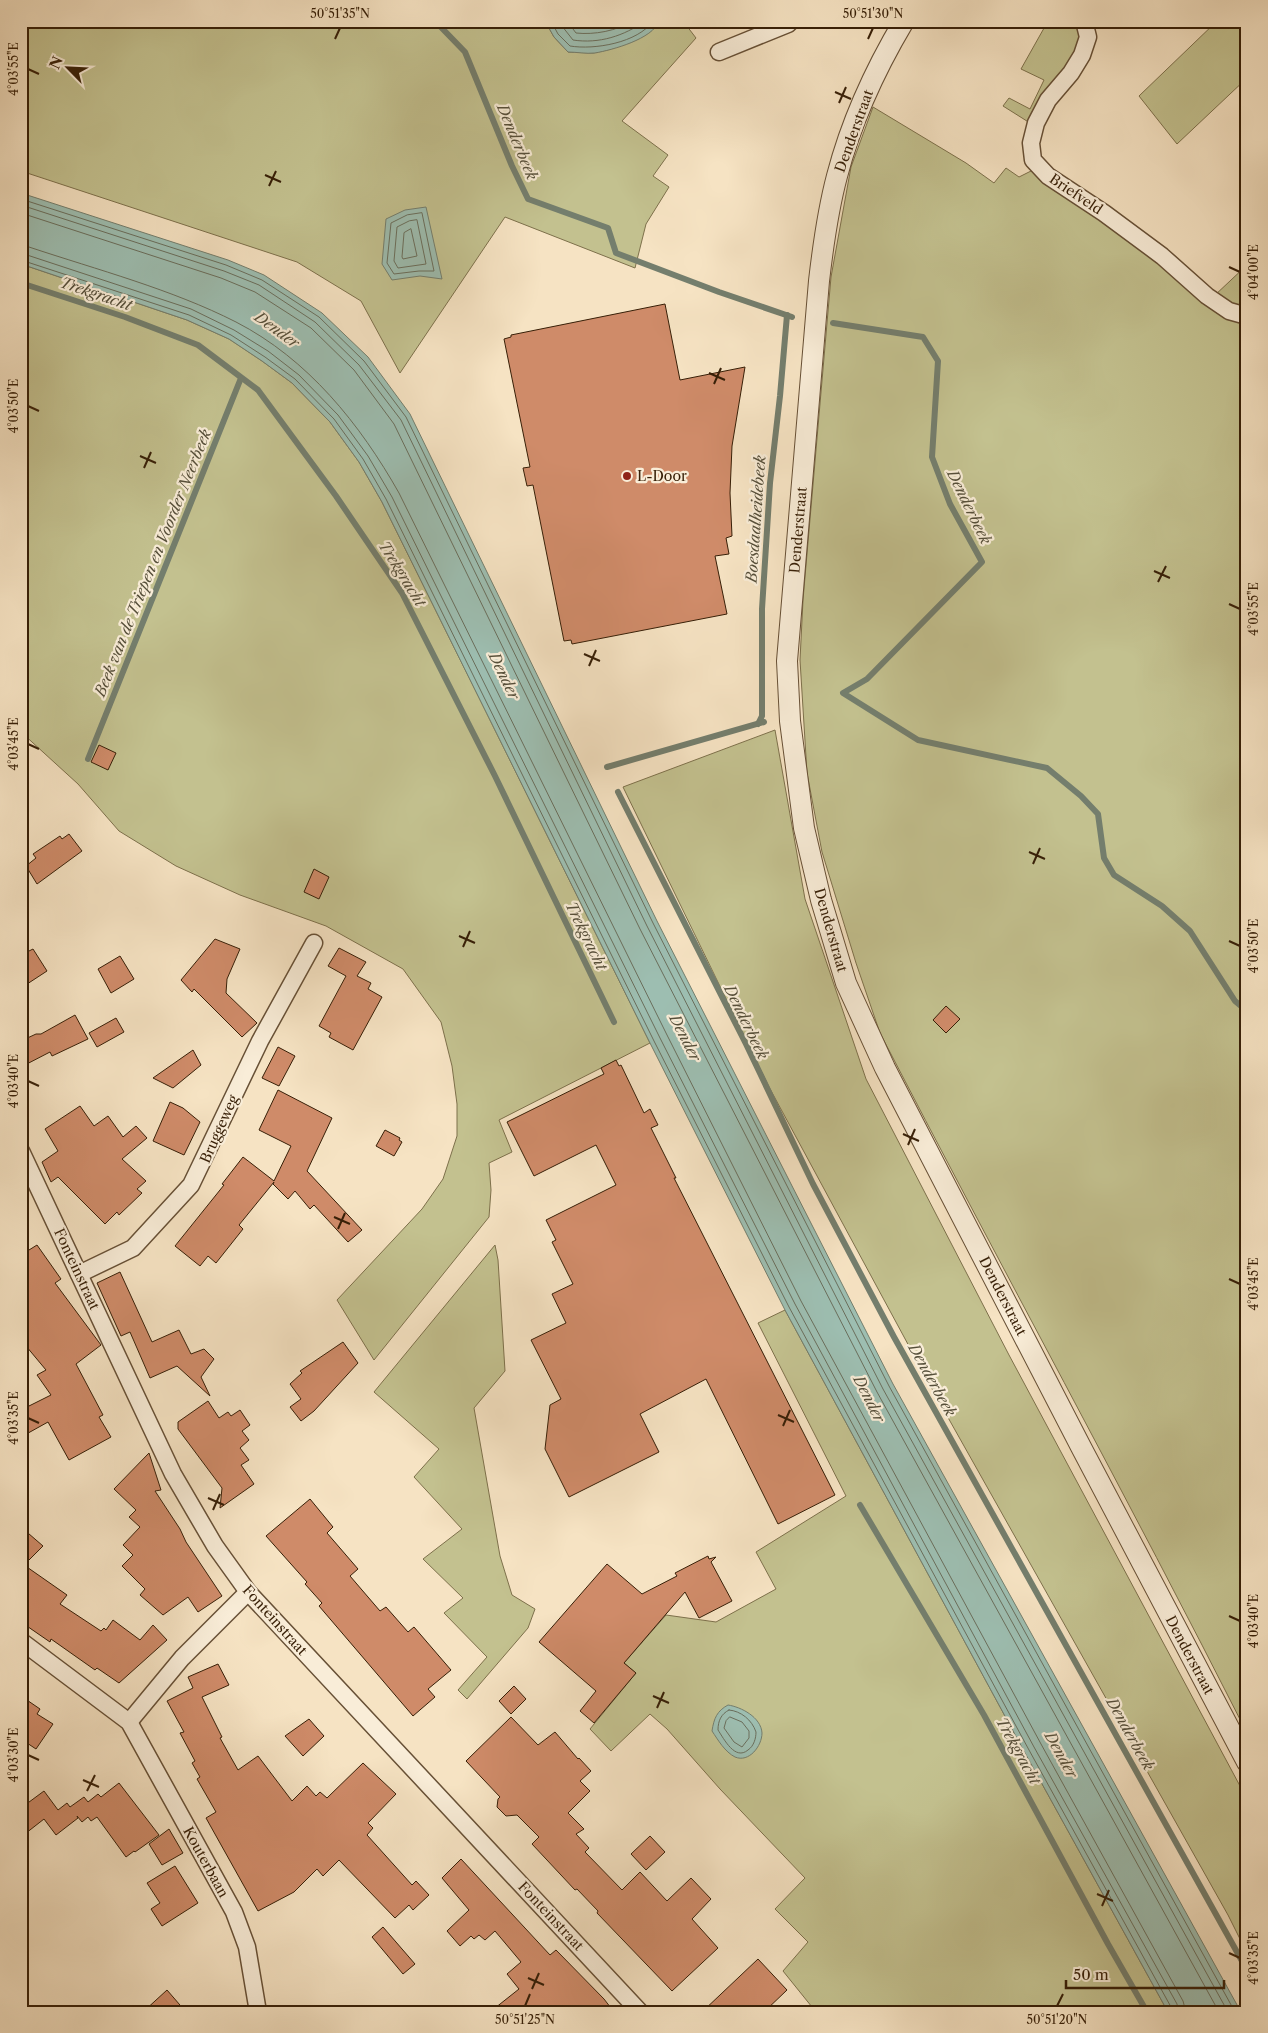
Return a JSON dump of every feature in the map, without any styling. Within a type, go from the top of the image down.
[{"type":"street","points":[[719,52],[788,24],[791,21]]},
{"type":"street","name":"Denderstraat","points":[[904,21],[873,82],[854,125],[837,175],[818,281],[787,661],[790,720],[804,828],[846,983],[885,1068],[1247,1762]]},
{"type":"street","name":"Briefveld","points":[[1084,21],[1088,37],[1082,55],[1071,73],[1048,100],[1036,123],[1031,143],[1033,160],[1048,176],[1104,213],[1162,256],[1207,296],[1230,311],[1247,316]]},
{"type":"street","name":"Bruggeweg","points":[[79,1274],[133,1248],[191,1186],[260,1041],[314,943]]},
{"type":"street","name":"Fonteinstraat","points":[[22,1155],[173,1474],[215,1546],[248,1592],[640,2012]]},
{"type":"street","points":[[129,1722],[182,1658],[248,1592]]},
{"type":"street","name":"Kouterbaan","points":[[21,1641],[129,1722],[234,1912],[248,1947],[258,2012]]},
{"type":"shaded area","points":[[21,21],[545,21],[554,37],[568,52],[593,53],[611,49],[657,26],[659,21],[683,21],[696,38],[622,121],[668,155],[653,176],[669,187],[646,224],[635,268],[505,217],[400,373],[361,301],[297,262],[21,171]]},
{"type":"shaded area","points":[[1048,21],[1077,21],[1081,34],[1072,60],[1030,123],[1003,106],[1009,98],[1030,109],[1044,80],[1021,69]]},
{"type":"shaded area","points":[[1217,21],[1247,21],[1247,78],[1177,144],[1139,96]]},
{"type":"shaded area","points":[[873,107],[966,163],[994,183],[1006,168],[1019,177],[1031,171],[1100,216],[1204,301],[1247,320],[1247,1733],[880,1033],[822,852],[807,773],[800,660],[803,600],[831,277],[851,167]]},
{"type":"shaded area","points":[[21,264],[187,320],[229,339],[292,383],[330,422],[359,462],[382,502],[650,1043],[499,1120],[512,1152],[489,1163],[491,1190],[489,1217],[374,1360],[337,1300],[422,1209],[443,1179],[457,1136],[457,1104],[452,1066],[441,1022],[403,969],[326,926],[240,895],[176,866],[119,831],[78,784],[21,732]]},
{"type":"shaded area","points":[[1247,265],[1247,311],[1214,296]]},
{"type":"shaded area","points":[[775,730],[805,899],[866,1079],[1009,1355],[1247,1799],[1247,1953],[1228,1915],[937,1398],[769,1087],[623,787]]},
{"type":"shaded area","points":[[495,1245],[498,1260],[505,1371],[474,1408],[500,1556],[512,1595],[535,1609],[528,1628],[467,1699],[458,1690],[487,1657],[444,1613],[463,1598],[423,1559],[462,1529],[414,1477],[439,1449],[374,1392]]},
{"type":"shaded area","points":[[785,1310],[1168,2012],[816,2012],[783,1971],[808,1942],[775,1909],[805,1878],[720,1789],[667,1729],[650,1714],[611,1751],[590,1729],[636,1673],[624,1663],[666,1615],[716,1622],[776,1589],[756,1552],[846,1496],[758,1323]]},
{"type":"water","points":[[545,21],[659,21],[649,33],[631,43],[602,52],[588,53],[568,52],[554,37]]},
{"type":"water","name":"Dender","points":[[21,193],[228,260],[264,275],[322,313],[368,357],[410,414],[657,921],[893,1384],[1241,2012],[1168,2012],[785,1310],[650,1043],[382,502],[359,462],[330,422],[292,383],[229,339],[187,320],[21,264]]},
{"type":"water","points":[[426,207],[442,279],[420,276],[392,280],[382,264],[386,219],[405,210]]},
{"type":"water","points":[[728,1705],[750,1714],[761,1727],[760,1743],[754,1752],[745,1758],[731,1755],[712,1731],[717,1715]]},
{"type":"building","name":"L-Door","points":[[665,304],[680,380],[745,367],[732,446],[730,493],[732,536],[726,538],[729,554],[715,556],[727,614],[572,644],[571,640],[564,641],[533,485],[527,486],[523,468],[530,467],[504,339],[511,337],[511,335]]},
{"type":"building","points":[[99,745],[116,753],[108,770],[91,762]]},
{"type":"building","points":[[69,834],[82,851],[37,884],[26,866],[36,858],[33,854],[60,836],[62,839]]},
{"type":"building","points":[[314,869],[329,877],[319,899],[304,892]]},
{"type":"building","points":[[215,939],[240,949],[227,979],[226,993],[257,1023],[242,1037],[194,989],[192,992],[181,980]]},
{"type":"building","points":[[339,948],[366,962],[357,976],[371,983],[368,989],[382,997],[353,1050],[329,1037],[331,1033],[319,1026],[346,976],[328,966]]},
{"type":"building","points":[[33,949],[47,971],[21,988],[21,955]]},
{"type":"building","points":[[120,956],[134,979],[111,993],[98,969]]},
{"type":"building","points":[[946,1006],[960,1019],[946,1033],[933,1020]]},
{"type":"building","points":[[75,1015],[88,1039],[52,1056],[50,1052],[21,1067],[21,1041],[36,1034],[41,1034]]},
{"type":"building","points":[[116,1018],[124,1032],[97,1047],[89,1033]]},
{"type":"building","points":[[278,1047],[295,1056],[279,1086],[262,1078]]},
{"type":"building","points":[[193,1050],[201,1065],[173,1088],[153,1078]]},
{"type":"building","points":[[616,1060],[619,1066],[621,1065],[644,1113],[650,1109],[658,1125],[651,1128],[676,1178],[674,1178],[835,1495],[778,1524],[706,1379],[640,1414],[659,1452],[569,1497],[545,1449],[550,1405],[561,1399],[531,1340],[566,1323],[552,1294],[573,1284],[552,1242],[556,1240],[546,1220],[616,1185],[596,1145],[534,1176],[507,1122],[604,1074],[601,1068]]},
{"type":"building","points":[[278,1090],[332,1118],[307,1171],[362,1230],[348,1242],[314,1205],[310,1209],[295,1191],[288,1199],[273,1184],[274,1182],[239,1225],[243,1229],[216,1263],[208,1256],[200,1266],[175,1246],[224,1185],[222,1184],[243,1157],[274,1181],[291,1146],[259,1130]]},
{"type":"building","points":[[170,1102],[183,1108],[200,1122],[184,1155],[153,1141]]},
{"type":"building","points":[[80,1106],[94,1126],[108,1116],[123,1137],[136,1126],[147,1138],[122,1159],[146,1181],[137,1189],[142,1193],[119,1215],[117,1212],[105,1224],[58,1177],[51,1182],[42,1162],[58,1151],[45,1129]]},
{"type":"building","points":[[385,1130],[400,1138],[399,1140],[402,1142],[394,1156],[376,1146]]},
{"type":"building","points":[[37,1245],[61,1279],[55,1283],[101,1345],[76,1364],[103,1415],[99,1417],[111,1437],[69,1460],[48,1422],[21,1437],[21,1410],[51,1395],[37,1375],[46,1370],[21,1340],[21,1255]]},
{"type":"building","points":[[120,1272],[152,1342],[179,1330],[191,1354],[204,1349],[214,1359],[201,1377],[210,1396],[177,1366],[150,1378],[130,1332],[121,1336],[97,1283]]},
{"type":"building","points":[[343,1342],[358,1363],[314,1411],[301,1421],[290,1407],[301,1399],[290,1384],[302,1373],[300,1371]]},
{"type":"building","points":[[208,1401],[219,1418],[228,1412],[231,1416],[240,1410],[250,1425],[242,1431],[249,1440],[240,1448],[249,1460],[241,1465],[254,1484],[220,1508],[222,1488],[178,1429],[178,1422]]},
{"type":"building","points":[[149,1453],[161,1490],[155,1491],[222,1596],[198,1612],[188,1597],[163,1615],[140,1595],[145,1589],[122,1566],[133,1555],[123,1545],[140,1527],[129,1517],[136,1510],[114,1489]]},
{"type":"building","points":[[310,1499],[333,1527],[327,1533],[358,1569],[350,1576],[380,1611],[386,1607],[408,1632],[414,1627],[451,1670],[428,1689],[435,1697],[413,1716],[319,1606],[322,1603],[305,1584],[307,1582],[266,1536]]},
{"type":"building","points":[[21,1527],[43,1546],[24,1565],[67,1595],[60,1604],[101,1631],[104,1628],[106,1630],[113,1620],[140,1640],[153,1625],[167,1640],[119,1683],[97,1668],[95,1670],[51,1639],[50,1642],[21,1622]]},
{"type":"building","points":[[708,1556],[709,1559],[716,1557],[711,1562],[732,1601],[699,1618],[685,1592],[624,1663],[636,1673],[594,1723],[580,1711],[596,1691],[539,1642],[607,1564],[642,1594],[677,1576],[675,1573]]},
{"type":"building","points":[[218,1664],[229,1685],[202,1697],[222,1737],[220,1738],[238,1770],[258,1756],[292,1801],[307,1786],[316,1796],[320,1792],[327,1798],[363,1763],[396,1794],[368,1823],[373,1828],[367,1835],[412,1885],[416,1881],[429,1895],[413,1910],[409,1905],[395,1918],[339,1860],[323,1876],[317,1869],[294,1892],[258,1911],[206,1818],[216,1812],[197,1779],[200,1777],[192,1763],[195,1761],[180,1733],[184,1732],[167,1701],[193,1688],[188,1677]]},
{"type":"building","points":[[514,1686],[526,1699],[511,1714],[499,1701]]},
{"type":"building","points":[[21,1696],[40,1709],[37,1714],[53,1724],[36,1749],[21,1739]]},
{"type":"building","points":[[511,1717],[538,1745],[555,1732],[591,1771],[580,1781],[590,1791],[568,1813],[584,1829],[576,1834],[589,1848],[585,1852],[622,1890],[640,1872],[667,1901],[691,1878],[711,1899],[692,1919],[718,1948],[672,1991],[597,1913],[598,1911],[577,1889],[575,1890],[532,1844],[539,1837],[517,1815],[506,1816],[497,1807],[500,1797],[466,1761]]},
{"type":"building","points":[[309,1719],[324,1736],[303,1756],[285,1736]]},
{"type":"building","points":[[119,1783],[159,1835],[126,1857],[97,1817],[91,1821],[88,1817],[82,1822],[77,1816],[78,1818],[56,1835],[44,1819],[21,1837],[21,1808],[44,1791],[58,1810],[67,1803],[70,1807],[84,1797],[88,1802],[98,1794],[101,1797]]},
{"type":"building","points":[[169,1829],[183,1853],[162,1865],[149,1844]]},
{"type":"building","points":[[650,1836],[665,1852],[646,1870],[631,1854]]},
{"type":"building","points":[[461,1859],[550,1955],[556,1950],[604,1999],[614,2012],[490,2012],[519,1989],[507,1974],[521,1962],[495,1931],[485,1940],[479,1935],[474,1939],[471,1936],[460,1946],[447,1931],[469,1910],[442,1878]]},
{"type":"building","points":[[175,1866],[198,1903],[162,1926],[151,1909],[160,1903],[147,1883]]},
{"type":"building","points":[[383,1927],[415,1964],[403,1974],[372,1937]]},
{"type":"building","points":[[758,1959],[787,1990],[764,2012],[702,2012]]},
{"type":"building","points":[[167,1990],[186,2012],[143,2012]]},
{"type":"waterway","name":"Denderbeek","points":[[435,21],[465,52],[512,166],[528,199],[608,228],[616,253],[792,317]]},
{"type":"waterway","name":"Trekgracht","points":[[21,283],[125,317],[198,345],[258,390],[336,496],[402,593],[495,776],[614,1022]]},
{"type":"waterway","name":"Boesdaalheidebeek","points":[[758,724],[762,716],[762,609],[770,483],[787,315]]},
{"type":"waterway","points":[[833,323],[923,337],[938,361],[932,457],[950,504],[982,562],[867,679],[843,693],[918,740],[1047,768],[1081,796],[1098,814],[1104,858],[1114,875],[1162,906],[1190,931],[1235,1001],[1247,1011]]},
{"type":"waterway","name":"Beek van de Triepen en Voorder Neerbeek","points":[[88,759],[241,378]]},
{"type":"waterway","name":"Denderbeek","points":[[607,767],[764,722]]},
{"type":"waterway","name":"Denderbeek","points":[[618,792],[746,1044],[813,1184],[894,1337],[1247,1970]]},
{"type":"waterway","name":"Trekgracht","points":[[860,1505],[984,1715],[1147,2012]]},
{"type":"place","name":"L-Door","points":[[627,476]]}]
